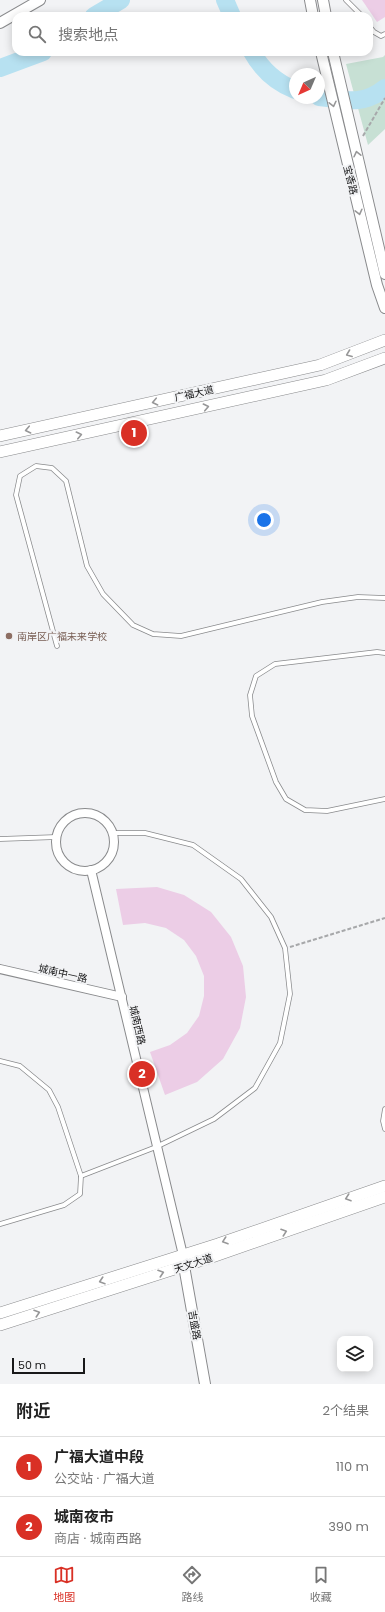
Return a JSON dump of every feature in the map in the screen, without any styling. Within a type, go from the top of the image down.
[{"type":"main road","name":"广福大道","points":[[0,436],[320,365],[385,340]]},
{"type":"main road","name":"广福大道","points":[[0,452],[326,380],[385,358]]},
{"type":"main road","name":"天文大道","points":[[0,1313],[183,1255],[385,1186]]},
{"type":"main road","name":"天文大道","points":[[0,1325],[184,1266],[385,1197]]},
{"type":"street","points":[[19,12],[40,0]]},
{"type":"street","points":[[310,0],[312,12]]},
{"type":"street","points":[[323,0],[325,12]]},
{"type":"street","points":[[0,23],[12,16]]},
{"type":"street","name":"宝香路","points":[[322,56],[339,133],[377,285],[385,308]]},
{"type":"street","name":"宝香路","points":[[335,56],[385,274]]},
{"type":"street","points":[[82,813],[92,814],[101,818],[108,824],[114,843],[112,852],[107,860],[100,866],[91,870],[78,869],[65,863],[58,851],[57,837],[59,828],[65,821],[82,813]]},
{"type":"street","name":"城南西路","points":[[91,870],[122,997],[156,1148],[183,1255]]},
{"type":"street","name":"城南中一路","points":[[0,969],[122,997]]},
{"type":"street","name":"吉盛路","points":[[184,1266],[206,1384]]},
{"type":"lane","points":[[346,0],[358,12]]},
{"type":"lane","points":[[373,31],[383,35],[385,41]]},
{"type":"lane","points":[[57,646],[16,495],[20,476],[36,466],[52,468],[66,481],[87,566],[103,594],[133,625],[153,634],[181,636],[322,602],[358,597],[385,598]]},
{"type":"lane","points":[[385,653],[377,652],[275,664],[256,676],[250,695],[252,716],[276,782],[286,799],[305,810],[327,811],[385,799]]},
{"type":"lane","points":[[81,1176],[156,1148],[214,1119],[255,1088],[280,1043],[290,994],[285,948],[271,916],[241,879],[193,845],[145,833],[112,833]]},
{"type":"lane","points":[[0,839],[57,837]]},
{"type":"lane","points":[[0,1061],[20,1066],[48,1090],[58,1108],[81,1176],[80,1194],[64,1206],[0,1224]]},
{"type":"lane","points":[[385,1109],[383,1121],[385,1130]]},
{"type":"path","points":[[363,136],[385,98]]},
{"type":"path","points":[[285,948],[385,918]]},
{"type":"green space","points":[[385,55],[385,129],[368,145],[346,64],[383,57]]},
{"type":"water","points":[[385,83],[385,92],[380,97],[357,106],[354,94],[367,95]]},
{"type":"building","points":[[362,0],[385,0],[385,17],[377,22],[373,16],[373,12],[370,12]]},
{"type":"building","points":[[157,887],[184,895],[211,912],[231,937],[243,966],[246,997],[240,1028],[223,1059],[197,1082],[165,1095],[150,1052],[170,1045],[187,1033],[199,1016],[204,996],[204,976],[196,956],[184,940],[166,928],[145,923],[123,925],[116,889]]},
{"type":"waterway","points":[[101,12],[121,0]]},
{"type":"waterway","points":[[225,0],[230,12]]},
{"type":"waterway","points":[[0,68],[32,56]]},
{"type":"waterway","points":[[255,56],[270,75],[289,87]]},
{"type":"waterway","points":[[325,98],[361,100],[377,94],[385,88]]},
{"type":"place","name":"广福大道中段","points":[[134,433]]},
{"type":"place","name":"南岸区广福未来学校","points":[[9,636]]},
{"type":"place","name":"城南夜市","points":[[142,1074]]}]
